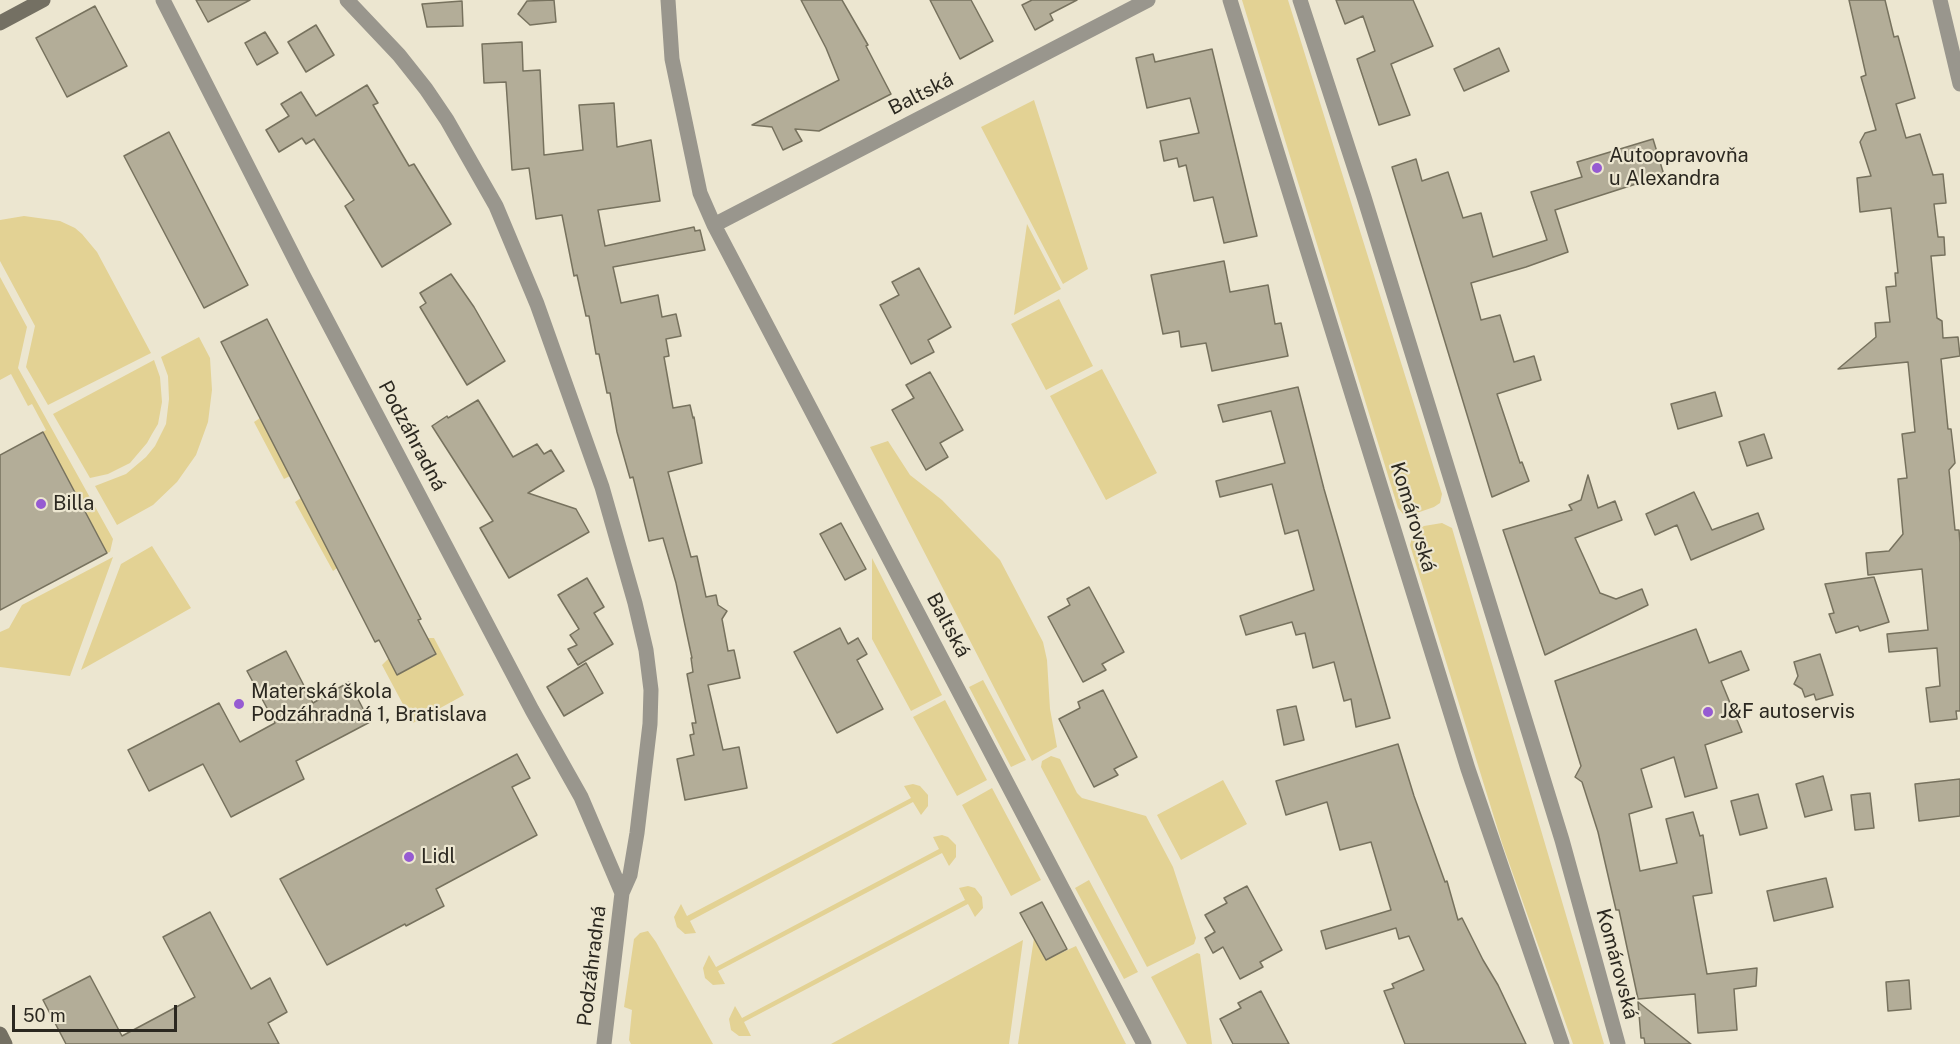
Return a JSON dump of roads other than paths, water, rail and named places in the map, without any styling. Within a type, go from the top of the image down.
[{"type":"main road","points":[[0,23],[43,0]]},
{"type":"main road","points":[[0,1034],[5,1044]]},
{"type":"street","name":"Podzáhradná","points":[[163,0],[304,277],[527,700],[581,797],[622,893]]},
{"type":"street","name":"Podzáhradná","points":[[347,0],[399,55],[426,89],[447,120],[496,206],[537,304],[602,487],[635,603],[646,650],[651,690],[650,724],[637,833],[630,875],[622,893],[604,1044]]},
{"type":"street","name":"Baltská","points":[[668,0],[672,59],[700,192],[714,225],[1144,1044]]},
{"type":"street","name":"Baltská","points":[[714,225],[1148,0]]},
{"type":"street","name":"Komárovská","points":[[1230,0],[1468,769],[1562,1044]]},
{"type":"street","name":"Komárovská","points":[[1300,0],[1364,197],[1562,840],[1618,1044]]},
{"type":"street","points":[[1940,0],[1960,84]]},
{"type":"place","name":"Autoopravovňa u Alexandra","points":[[1597,168]]},
{"type":"place","name":"Billa","points":[[41,504]]},
{"type":"place","name":"Materská škola Podzáhradná 1, Bratislava","points":[[239,704]]},
{"type":"place","name":"J&F autoservis","points":[[1708,712]]},
{"type":"place","name":"Lidl","points":[[409,857]]}]
